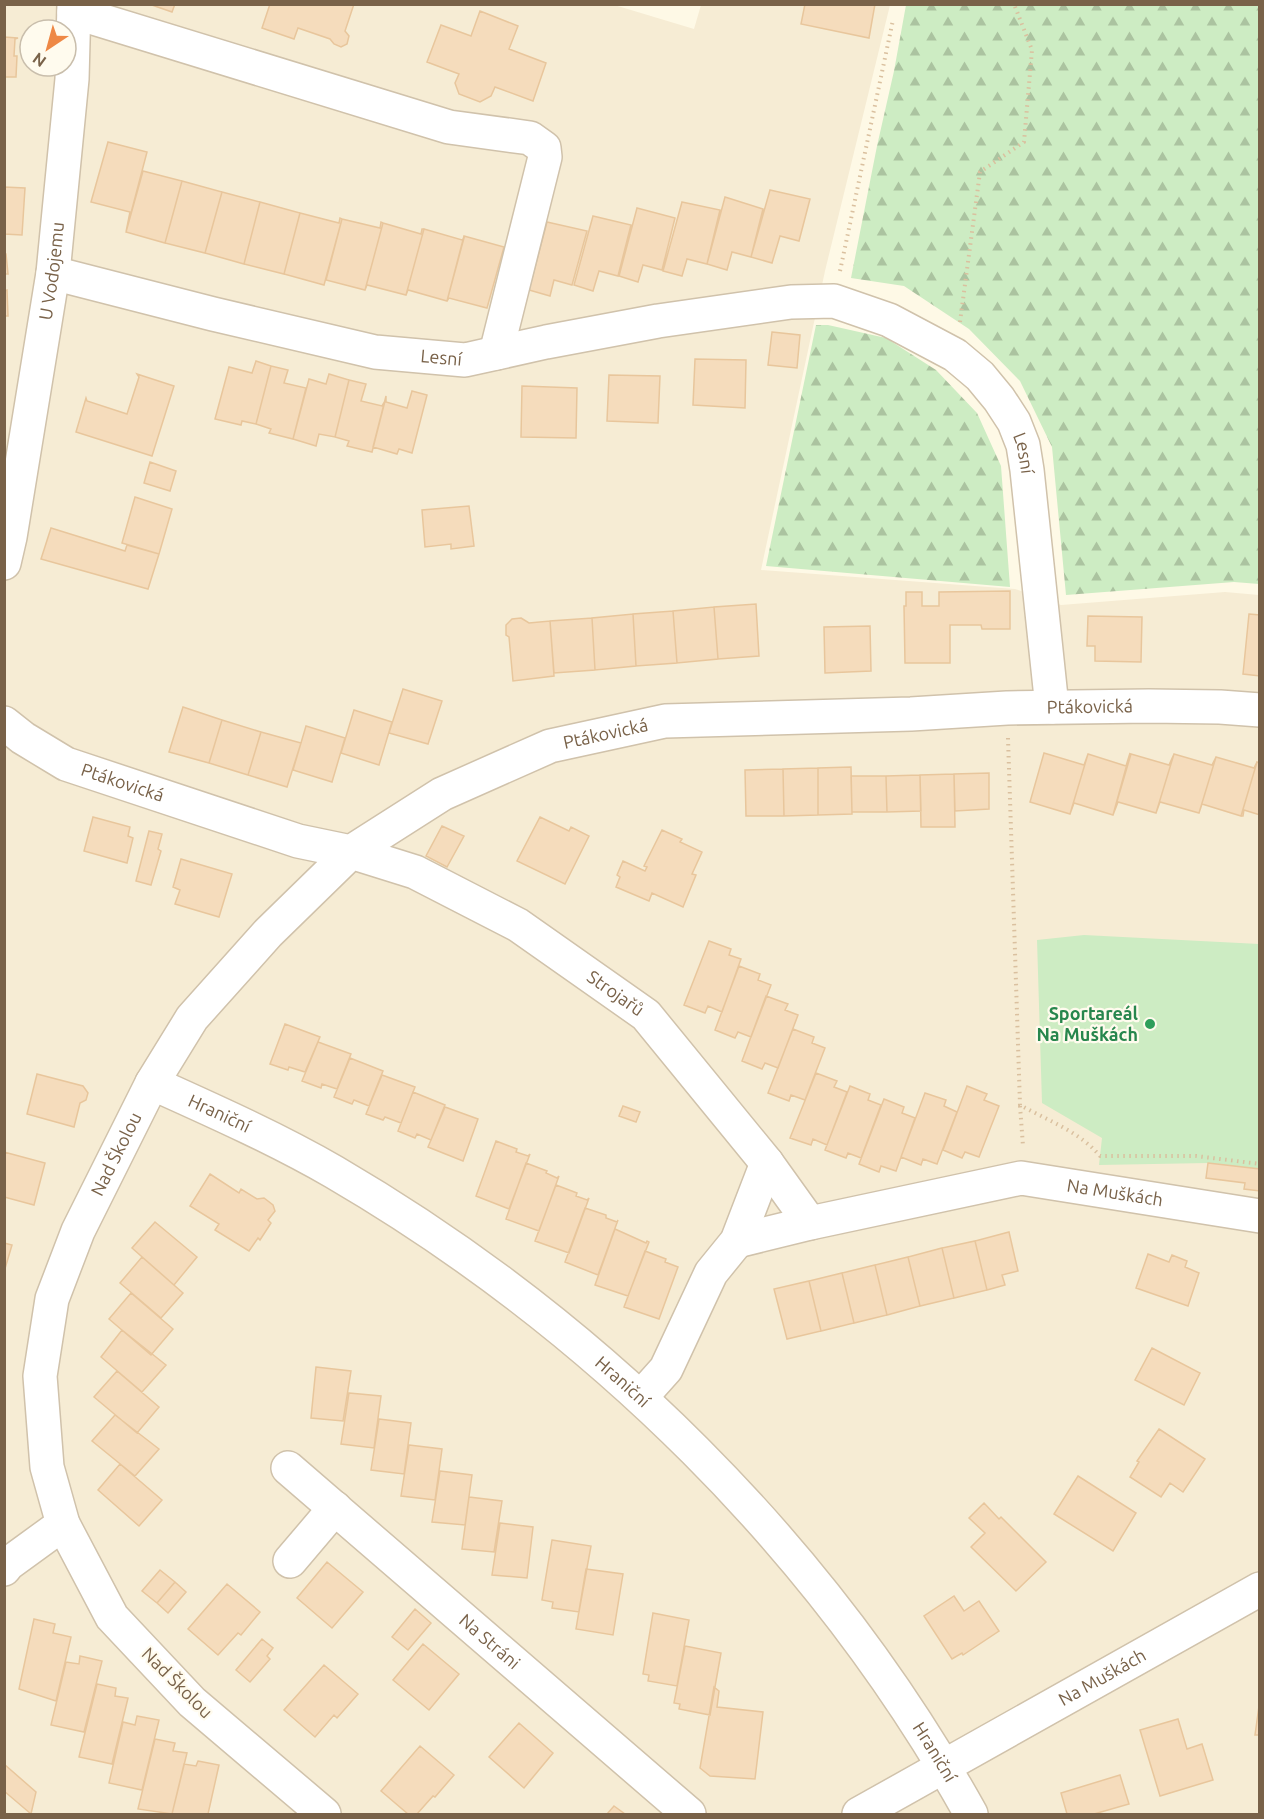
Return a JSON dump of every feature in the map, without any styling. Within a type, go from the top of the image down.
[{"type":"street","name":"U Vodojemu","points":[[6,547],[53,273],[72,79],[74,8]]},
{"type":"street","points":[[74,8],[449,127],[530,138],[536,141],[544,148],[545,158],[496,353]]},
{"type":"street","name":"Lesní","points":[[53,273],[375,352],[465,360],[658,321],[791,302],[834,301],[889,320],[955,355],[981,376],[1014,422],[1023,445],[1052,707]]},
{"type":"street","name":"Ptákovická","points":[[4,723],[23,738],[66,764],[298,841],[351,852],[442,794],[550,746],[665,721],[911,714],[1052,707],[1220,707],[1260,710]]},
{"type":"street","name":"Nad Školou","points":[[324,1815],[192,1702],[112,1617],[63,1524],[47,1467],[40,1376],[52,1299],[78,1231],[153,1083],[192,1018],[268,933],[351,852]]},
{"type":"street","name":"Strojařů","points":[[351,852],[416,872],[518,925],[646,1015],[767,1163],[810,1223]]},
{"type":"street","name":"Hraniční","points":[[153,1083],[332,1171],[432,1233],[537,1309],[594,1355],[720,1476],[787,1551],[875,1661],[945,1768],[971,1815]]},
{"type":"street","points":[[640,1397],[666,1370],[711,1274],[736,1241],[767,1163]]},
{"type":"street","name":"Na Muškách","points":[[736,1241],[1021,1178],[1260,1216]]},
{"type":"street","name":"Na Stráni","points":[[288,1468],[689,1815]]},
{"type":"street","points":[[290,1561],[335,1508]]},
{"type":"street","points":[[4,1569],[8,1563],[63,1524]]},
{"type":"street","name":"Na Muškách","points":[[945,1768],[1260,1589]]},
{"type":"street","points":[[859,1815],[945,1768]]},
{"type":"path","points":[[955,355],[980,172],[1024,142],[1032,50],[1014,4]]},
{"type":"path","points":[[834,301],[893,20]]},
{"type":"path","points":[[1007,708],[1022,1136]]},
{"type":"path","points":[[1020,1105],[1070,1132],[1091,1146],[1100,1156],[1196,1155],[1260,1164]]},
{"type":"shaded area","points":[[611,4],[694,29],[701,5],[890,5],[825,271],[761,570],[1015,589],[1061,605],[1225,592],[1259,595],[1259,1814],[5,1814],[5,5]]},
{"type":"green space","points":[[906,5],[1259,5],[1259,584],[1234,582],[1066,595],[1052,447],[1020,381],[969,329],[904,286],[851,278]]},
{"type":"green space","points":[[816,325],[828,325],[886,338],[936,370],[977,413],[1001,466],[1010,587],[766,566]]},
{"type":"green space","name":"Sportareál Na Muškách","points":[[1084,935],[1259,944],[1259,1170],[1208,1163],[1099,1165],[1102,1138],[1042,1103],[1037,940]]},
{"type":"building","points":[[149,4],[175,4],[172,12]]},
{"type":"building","points":[[270,4],[354,4],[345,31],[349,36],[347,44],[341,47],[330,39],[298,28],[294,39],[262,28]]},
{"type":"building","points":[[805,4],[875,4],[869,38],[801,24]]},
{"type":"building","points":[[480,11],[518,26],[509,49],[546,63],[533,101],[495,87],[491,96],[480,102],[459,94],[455,83],[459,74],[427,62],[441,25],[471,36]]},
{"type":"building","points":[[4,37],[18,38],[15,39],[14,56],[17,56],[16,77],[4,77]]},
{"type":"building","points":[[108,142],[147,152],[126,232],[130,212],[91,202]]},
{"type":"building","points":[[143,171],[182,181],[165,243],[126,232]]},
{"type":"building","points":[[182,181],[222,192],[205,253],[165,243]]},
{"type":"building","points":[[4,187],[25,188],[22,235],[4,234]]},
{"type":"building","points":[[770,190],[810,199],[799,241],[780,236],[772,263],[751,257]]},
{"type":"building","points":[[222,192],[260,202],[244,264],[205,253]]},
{"type":"building","points":[[725,197],[763,209],[751,257],[732,252],[727,270],[707,264]]},
{"type":"building","points":[[260,202],[300,213],[284,274],[244,264]]},
{"type":"building","points":[[682,202],[720,210],[707,264],[687,259],[682,276],[663,271]]},
{"type":"building","points":[[637,208],[675,218],[662,270],[643,265],[638,282],[619,276]]},
{"type":"building","points":[[300,213],[339,223],[340,218],[342,219],[324,285],[284,274]]},
{"type":"building","points":[[593,216],[631,225],[618,276],[599,271],[593,291],[574,285]]},
{"type":"building","points":[[342,219],[380,228],[381,222],[383,223],[365,290],[326,280]]},
{"type":"building","points":[[547,222],[587,231],[572,285],[554,280],[550,296],[529,290]]},
{"type":"building","points":[[383,223],[421,234],[424,229],[406,295],[367,285],[365,290]]},
{"type":"building","points":[[424,229],[462,240],[464,238],[447,301],[408,290],[406,295]]},
{"type":"building","points":[[464,236],[504,247],[487,308],[449,298],[447,301]]},
{"type":"building","points":[[4,254],[6,254],[8,274],[4,274]]},
{"type":"building","points":[[7,290],[8,316],[4,316],[4,291]]},
{"type":"building","points":[[772,332],[800,335],[797,368],[768,365]]},
{"type":"building","points":[[695,359],[746,360],[745,408],[693,405]]},
{"type":"building","points":[[256,361],[271,366],[256,424],[242,421],[241,425],[215,419],[229,367],[252,373]]},
{"type":"building","points":[[271,366],[288,370],[284,383],[306,388],[293,439],[269,433],[271,429],[256,424]]},
{"type":"building","points":[[137,374],[174,386],[152,456],[76,432],[86,398],[87,401],[127,414],[139,377]]},
{"type":"building","points":[[329,374],[349,380],[335,437],[319,434],[316,446],[293,439],[309,379],[326,384]]},
{"type":"building","points":[[609,375],[660,376],[658,423],[607,421]]},
{"type":"building","points":[[349,380],[366,384],[361,401],[382,406],[385,401],[372,452],[347,446],[349,441],[335,437]]},
{"type":"building","points":[[522,386],[577,388],[576,438],[521,437]]},
{"type":"building","points":[[412,391],[427,395],[412,453],[399,449],[397,454],[373,447],[386,396],[386,402],[407,408]]},
{"type":"building","points":[[150,462],[176,471],[170,491],[144,483]]},
{"type":"building","points":[[135,497],[172,509],[159,554],[122,543]]},
{"type":"building","points":[[469,506],[474,546],[451,549],[451,544],[425,547],[422,510]]},
{"type":"building","points":[[51,528],[125,551],[127,545],[159,554],[148,589],[41,559]]},
{"type":"building","points":[[1010,591],[1010,629],[982,629],[981,625],[950,625],[950,663],[905,663],[904,606],[906,606],[906,592],[922,592],[922,606],[939,606],[939,592]]},
{"type":"building","points":[[756,604],[759,656],[718,659],[714,607]]},
{"type":"building","points":[[714,607],[718,659],[677,663],[673,611]]},
{"type":"building","points":[[673,611],[677,663],[636,666],[633,614]]},
{"type":"building","points":[[633,614],[636,666],[595,670],[592,618]]},
{"type":"building","points":[[1249,614],[1260,615],[1260,676],[1243,674]]},
{"type":"building","points":[[1088,616],[1142,617],[1141,662],[1095,661],[1095,646],[1087,646]]},
{"type":"building","points":[[521,618],[529,623],[550,621],[554,676],[513,681],[506,625],[512,619]]},
{"type":"building","points":[[592,618],[595,670],[554,673],[550,621]]},
{"type":"building","points":[[870,626],[871,671],[825,673],[824,627]]},
{"type":"building","points":[[403,689],[442,701],[428,744],[389,733]]},
{"type":"building","points":[[183,707],[222,720],[209,763],[169,752]]},
{"type":"building","points":[[354,710],[392,722],[379,765],[341,753]]},
{"type":"building","points":[[222,720],[261,732],[248,775],[209,763]]},
{"type":"building","points":[[306,726],[345,738],[332,782],[293,770]]},
{"type":"building","points":[[261,732],[301,743],[287,787],[248,775]]},
{"type":"building","points":[[1044,753],[1084,765],[1088,754],[1070,814],[1030,802]]},
{"type":"building","points":[[1130,753],[1113,815],[1074,803],[1070,814],[1088,754],[1126,766]]},
{"type":"building","points":[[1131,754],[1169,765],[1174,754],[1156,813],[1118,802],[1113,815]]},
{"type":"building","points":[[1174,754],[1212,765],[1216,757],[1199,813],[1160,802],[1156,813]]},
{"type":"building","points":[[1216,757],[1254,768],[1257,762],[1241,816],[1202,804],[1199,813]]},
{"type":"building","points":[[1257,762],[1260,763],[1260,815],[1244,810],[1241,816]]},
{"type":"building","points":[[851,767],[852,814],[818,815],[818,768]]},
{"type":"building","points":[[818,768],[818,815],[784,816],[783,769]]},
{"type":"building","points":[[783,769],[784,816],[746,816],[745,770]]},
{"type":"building","points":[[989,773],[989,809],[955,811],[954,774]]},
{"type":"building","points":[[954,774],[955,827],[921,827],[920,775]]},
{"type":"building","points":[[920,775],[921,811],[887,812],[886,776]]},
{"type":"building","points":[[851,776],[886,776],[887,812],[852,812]]},
{"type":"building","points":[[93,817],[130,827],[128,836],[133,838],[127,863],[84,851]]},
{"type":"building","points":[[540,817],[569,831],[571,827],[589,836],[565,884],[517,861]]},
{"type":"building","points":[[442,826],[464,836],[447,867],[426,856]]},
{"type":"building","points":[[662,830],[682,839],[680,842],[702,852],[692,874],[696,875],[683,907],[652,893],[649,901],[616,887],[620,877],[617,875],[623,861],[645,871],[647,867],[644,866]]},
{"type":"building","points":[[149,831],[162,834],[158,849],[161,851],[151,885],[136,881]]},
{"type":"building","points":[[181,859],[232,874],[219,917],[175,904],[180,890],[173,887]]},
{"type":"building","points":[[709,941],[731,949],[729,955],[741,959],[722,1012],[708,1006],[705,1013],[684,1005]]},
{"type":"building","points":[[739,966],[760,974],[758,980],[771,985],[751,1037],[738,1032],[735,1038],[715,1030]]},
{"type":"building","points":[[766,996],[788,1004],[785,1010],[798,1015],[778,1068],[765,1063],[762,1069],[742,1061]]},
{"type":"building","points":[[285,1024],[320,1037],[305,1072],[289,1067],[288,1070],[270,1064]]},
{"type":"building","points":[[793,1029],[814,1037],[812,1043],[825,1048],[805,1100],[791,1095],[789,1101],[768,1093]]},
{"type":"building","points":[[318,1042],[351,1054],[337,1089],[322,1084],[321,1088],[302,1081]]},
{"type":"building","points":[[350,1058],[383,1071],[369,1106],[354,1100],[352,1104],[334,1097]]},
{"type":"building","points":[[816,1073],[837,1081],[834,1087],[847,1092],[827,1145],[813,1139],[811,1145],[790,1138]]},
{"type":"building","points":[[37,1074],[83,1086],[88,1093],[86,1100],[80,1103],[74,1127],[27,1114]]},
{"type":"building","points":[[382,1075],[415,1087],[401,1123],[385,1117],[383,1120],[366,1114]]},
{"type":"building","points":[[850,1086],[870,1094],[868,1100],[881,1105],[861,1158],[848,1153],[846,1158],[825,1150]]},
{"type":"building","points":[[967,1086],[987,1094],[984,1100],[999,1106],[979,1157],[965,1152],[962,1158],[943,1150]]},
{"type":"building","points":[[413,1092],[445,1105],[431,1140],[417,1134],[415,1138],[398,1131]]},
{"type":"building","points":[[925,1093],[946,1100],[944,1106],[957,1112],[937,1164],[923,1159],[921,1165],[901,1157]]},
{"type":"building","points":[[884,1099],[904,1107],[902,1113],[915,1118],[896,1171],[881,1166],[879,1172],[859,1164]]},
{"type":"building","points":[[623,1106],[640,1112],[636,1122],[619,1116]]},
{"type":"building","points":[[445,1107],[478,1119],[463,1161],[428,1147]]},
{"type":"building","points":[[496,1141],[517,1149],[516,1152],[528,1156],[530,1154],[509,1209],[476,1196]]},
{"type":"building","points":[[4,1152],[45,1163],[34,1205],[4,1197]]},
{"type":"building","points":[[526,1163],[547,1171],[546,1173],[557,1178],[559,1176],[539,1231],[506,1219]]},
{"type":"building","points":[[1208,1163],[1260,1169],[1260,1191],[1244,1189],[1245,1183],[1206,1178]]},
{"type":"building","points":[[210,1174],[239,1193],[241,1189],[257,1199],[264,1198],[273,1205],[275,1211],[268,1220],[271,1223],[260,1240],[258,1238],[249,1251],[215,1230],[219,1224],[190,1206]]},
{"type":"building","points":[[556,1185],[577,1193],[576,1196],[587,1200],[589,1198],[569,1253],[535,1241]]},
{"type":"building","points":[[585,1208],[606,1215],[606,1218],[617,1222],[618,1220],[598,1275],[565,1262]]},
{"type":"building","points":[[155,1222],[197,1257],[174,1285],[132,1248]]},
{"type":"building","points":[[615,1229],[646,1243],[649,1242],[628,1296],[595,1285]]},
{"type":"building","points":[[1009,1232],[1018,1271],[1002,1275],[1005,1285],[987,1290],[975,1241]]},
{"type":"building","points":[[975,1241],[987,1290],[954,1298],[942,1248]]},
{"type":"building","points":[[4,1243],[12,1245],[4,1272]]},
{"type":"building","points":[[942,1248],[954,1298],[920,1306],[908,1257]]},
{"type":"building","points":[[645,1251],[666,1259],[665,1262],[678,1267],[659,1319],[624,1307]]},
{"type":"building","points":[[1148,1254],[1169,1262],[1172,1255],[1187,1261],[1185,1267],[1199,1273],[1188,1306],[1136,1288]]},
{"type":"building","points":[[142,1257],[183,1293],[161,1318],[120,1283]]},
{"type":"building","points":[[908,1257],[920,1306],[887,1315],[875,1265]]},
{"type":"building","points":[[875,1265],[887,1315],[854,1323],[842,1273]]},
{"type":"building","points":[[842,1273],[854,1323],[821,1331],[809,1281]]},
{"type":"building","points":[[809,1281],[821,1331],[787,1339],[774,1289]]},
{"type":"building","points":[[131,1293],[173,1329],[151,1355],[109,1319]]},
{"type":"building","points":[[122,1330],[166,1365],[142,1392],[101,1357]]},
{"type":"building","points":[[1152,1348],[1200,1373],[1184,1405],[1135,1380]]},
{"type":"building","points":[[316,1367],[351,1371],[343,1421],[311,1418]]},
{"type":"building","points":[[117,1371],[159,1407],[137,1433],[94,1397]]},
{"type":"building","points":[[349,1393],[381,1396],[374,1448],[341,1444]]},
{"type":"building","points":[[115,1415],[159,1449],[135,1476],[92,1441]]},
{"type":"building","points":[[379,1419],[411,1423],[404,1474],[371,1470]]},
{"type":"building","points":[[1159,1429],[1205,1459],[1183,1492],[1170,1483],[1161,1497],[1130,1477],[1139,1462],[1137,1461]]},
{"type":"building","points":[[409,1445],[442,1449],[435,1500],[401,1496]]},
{"type":"building","points":[[120,1464],[162,1500],[139,1526],[98,1490]]},
{"type":"building","points":[[440,1471],[472,1475],[465,1525],[432,1522]]},
{"type":"building","points":[[1078,1476],[1136,1513],[1113,1551],[1054,1514]]},
{"type":"building","points":[[469,1497],[502,1501],[494,1552],[462,1549]]},
{"type":"building","points":[[984,1503],[1046,1562],[1016,1591],[971,1547],[985,1533],[969,1518]]},
{"type":"building","points":[[500,1523],[533,1527],[527,1578],[492,1575]]},
{"type":"building","points":[[552,1540],[591,1546],[579,1612],[552,1608],[553,1602],[542,1600]]},
{"type":"building","points":[[327,1562],[363,1592],[332,1628],[297,1598]]},
{"type":"building","points":[[586,1569],[623,1574],[613,1635],[576,1629]]},
{"type":"building","points":[[160,1570],[175,1582],[157,1603],[142,1591]]},
{"type":"building","points":[[175,1582],[186,1592],[168,1613],[157,1603]]},
{"type":"building","points":[[227,1584],[260,1612],[241,1635],[238,1633],[218,1655],[188,1629]]},
{"type":"building","points":[[954,1596],[964,1611],[979,1601],[999,1631],[963,1655],[962,1653],[952,1659],[924,1616]]},
{"type":"building","points":[[415,1609],[431,1623],[408,1650],[392,1637]]},
{"type":"building","points":[[653,1613],[689,1620],[677,1686],[648,1681],[649,1675],[643,1674]]},
{"type":"building","points":[[34,1619],[55,1624],[53,1633],[71,1637],[56,1701],[19,1689]]},
{"type":"building","points":[[262,1639],[273,1648],[267,1656],[270,1659],[250,1682],[236,1670]]},
{"type":"building","points":[[423,1644],[459,1674],[429,1710],[393,1680]]},
{"type":"building","points":[[685,1646],[721,1653],[710,1715],[679,1709],[680,1704],[674,1703]]},
{"type":"building","points":[[80,1656],[102,1661],[84,1732],[51,1725],[66,1662],[79,1664]]},
{"type":"building","points":[[324,1665],[358,1694],[337,1718],[334,1715],[315,1737],[284,1710]]},
{"type":"building","points":[[97,1684],[116,1688],[115,1696],[128,1698],[112,1764],[79,1757]]},
{"type":"building","points":[[714,1687],[719,1691],[717,1707],[763,1712],[755,1779],[710,1776],[700,1768]]},
{"type":"building","points":[[1260,1699],[1260,1735],[1255,1735]]},
{"type":"building","points":[[137,1716],[159,1720],[142,1790],[109,1783],[123,1722],[135,1725]]},
{"type":"building","points":[[1178,1719],[1187,1749],[1202,1744],[1213,1780],[1160,1796],[1140,1730]]},
{"type":"building","points":[[519,1723],[553,1753],[524,1788],[489,1757]]},
{"type":"building","points":[[155,1739],[175,1743],[173,1751],[187,1753],[172,1814],[138,1809]]},
{"type":"building","points":[[420,1746],[454,1775],[417,1814],[408,1814],[381,1791]]},
{"type":"building","points":[[198,1761],[219,1765],[208,1814],[172,1814],[184,1764],[196,1766]]},
{"type":"building","points":[[4,1764],[36,1792],[31,1814],[4,1791]]},
{"type":"building","points":[[1120,1775],[1129,1804],[1094,1814],[1067,1814],[1061,1793]]},
{"type":"building","points":[[614,1806],[625,1814],[607,1814]]},
{"type":"place","name":"Sportareál Na Muškách","points":[[1150,1024]]}]
